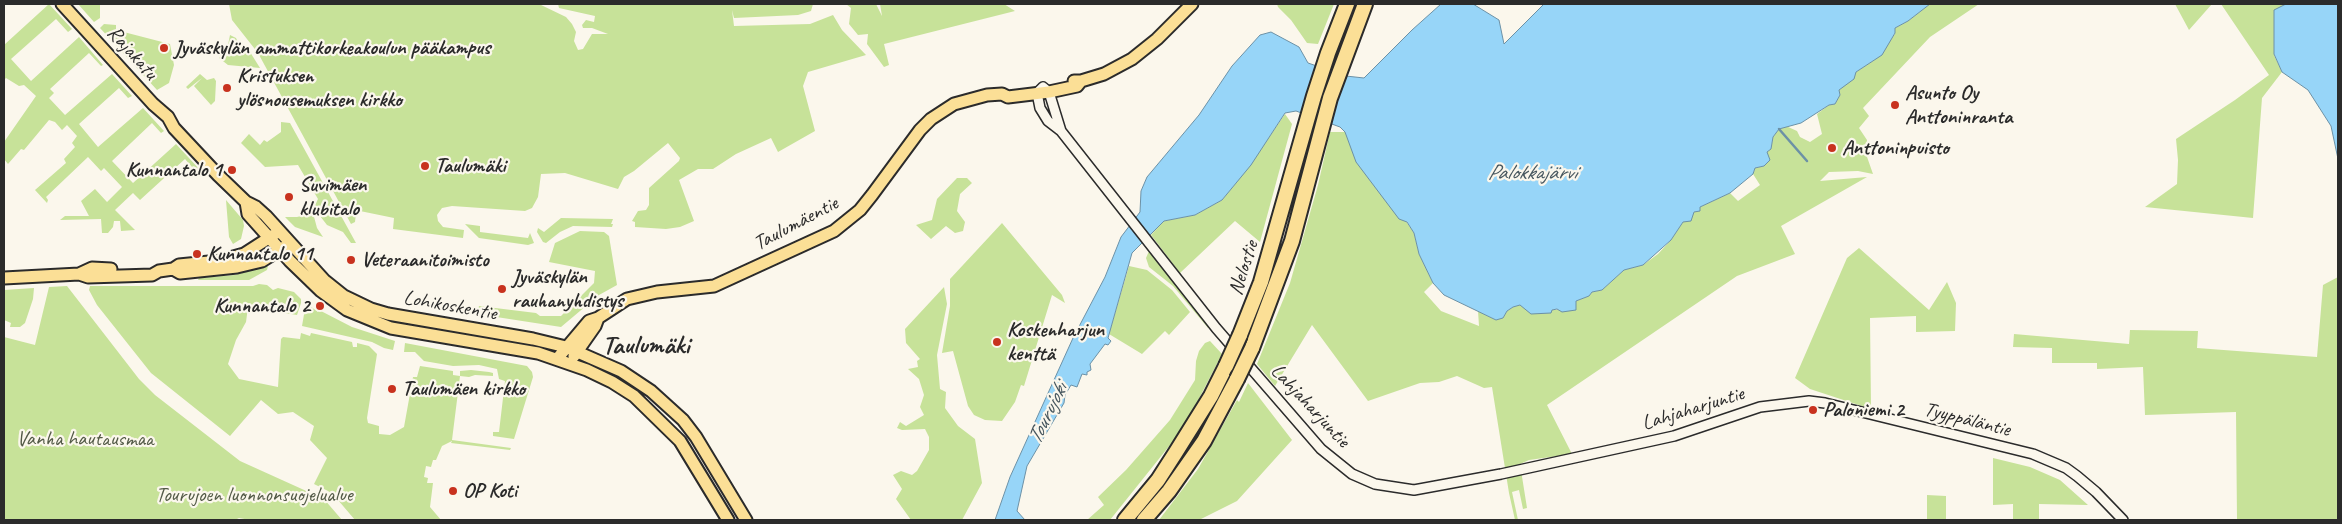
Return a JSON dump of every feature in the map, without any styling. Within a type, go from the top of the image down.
[{"type":"highway","name":"Nelostie","points":[[1125,520],[1167,466],[1198,418],[1226,366],[1240,335],[1261,282],[1328,53],[1347,4]]},
{"type":"highway","name":"Nelostie","points":[[1144,520],[1169,491],[1204,441],[1252,348],[1292,241],[1319,133],[1343,58],[1365,4]]},
{"type":"main road","name":"Rajakatu","points":[[62,4],[153,104],[168,117],[174,128],[246,202],[248,214],[274,234]]},
{"type":"main road","name":"Taulumäentie","points":[[557,359],[589,321],[598,318],[627,299],[641,295],[704,288],[723,283],[834,230],[860,210],[920,130],[931,119],[954,104],[987,95],[1002,94],[1007,90],[1043,91],[1075,81],[1081,82],[1104,74],[1132,59],[1157,40],[1192,4]]},
{"type":"main road","name":"Lohikoskentie","points":[[274,234],[306,278],[335,302],[380,325],[538,353],[569,363],[612,382],[634,396],[660,419],[680,441],[728,520]]},
{"type":"main road","points":[[4,278],[79,274],[92,268],[152,268],[159,271],[174,269],[179,265],[218,261],[244,254],[274,234]]},
{"type":"main road","name":"Lohikoskentie","points":[[285,247],[344,296],[371,309],[392,315],[534,339],[578,351],[621,371],[666,403],[696,437],[746,520]]},
{"type":"main road","points":[[174,269],[180,273],[223,270],[262,261],[285,247]]},
{"type":"main road","name":"Taulumäentie","points":[[569,363],[595,326],[598,318]]},
{"type":"street","name":"Lahjaharjuntie","points":[[1043,91],[1040,108],[1048,121],[1061,131],[1216,328],[1320,449],[1352,474],[1375,484],[1414,490],[1500,474],[1674,436],[1760,407],[1782,403]]},
{"type":"street","name":"Tyyppäläntie","points":[[1782,403],[1809,401],[1825,403],[2033,454],[2066,468],[2077,476],[2096,492],[2123,520]]},
{"type":"green space","points":[[49,4],[72,29],[68,32],[56,19],[11,59],[31,81],[79,37],[103,65],[101,66],[89,53],[50,89],[54,93],[49,98],[65,115],[112,74],[132,96],[128,98],[119,88],[79,124],[98,147],[143,108],[164,131],[161,133],[152,123],[112,161],[133,183],[176,144],[201,171],[198,174],[185,159],[140,200],[133,193],[115,210],[135,230],[121,231],[120,221],[114,221],[113,227],[108,233],[102,233],[101,219],[60,220],[65,216],[89,216],[81,201],[95,189],[107,202],[122,187],[104,168],[101,171],[88,157],[46,197],[47,203],[35,190],[66,163],[64,159],[75,147],[72,143],[77,136],[67,125],[62,130],[55,122],[49,120],[24,150],[21,149],[8,164],[4,159],[4,142],[36,96],[24,85],[19,86],[6,78],[4,80],[4,45]]},
{"type":"green space","points":[[78,4],[100,4],[100,18],[94,22]]},
{"type":"green space","points":[[229,4],[539,4],[566,17],[572,24],[576,32],[574,41],[578,50],[583,49],[592,34],[608,34],[592,28],[583,28],[582,25],[586,20],[594,22],[595,16],[559,8],[558,4],[813,4],[811,11],[798,15],[734,18],[732,10],[734,26],[810,24],[833,15],[842,30],[866,55],[808,72],[803,86],[815,131],[778,152],[771,138],[736,154],[713,169],[698,169],[679,180],[694,221],[680,227],[666,229],[635,227],[635,222],[632,221],[638,211],[646,210],[649,205],[649,188],[679,161],[680,158],[668,143],[624,177],[618,189],[565,173],[541,174],[538,197],[532,208],[525,211],[452,206],[442,208],[437,215],[438,221],[443,227],[464,230],[463,238],[393,229],[394,218],[360,211],[356,213],[355,222],[351,224],[258,53],[232,20]]},
{"type":"green space","points":[[846,4],[876,4],[882,16],[880,4],[1004,4],[1015,11],[884,44],[889,65],[884,67],[867,44],[868,34],[858,35],[849,24],[851,8]]},
{"type":"green space","points":[[1277,4],[1334,4],[1318,44],[1307,43]]},
{"type":"green space","points":[[1930,4],[1979,4],[1930,37],[1863,108],[1869,116],[1859,128],[1867,140],[1866,154],[1873,174],[1858,171],[1829,172],[1820,181],[1867,177],[1781,226],[1795,254],[1737,276],[1547,405],[1572,454],[1529,460],[1520,464],[1527,508],[1523,509],[1519,490],[1512,492],[1518,520],[1515,520],[1509,493],[1492,387],[1484,388],[1457,376],[1439,382],[1420,383],[1368,401],[1312,325],[1275,386],[1257,364],[1290,283],[1318,185],[1330,132],[1344,132],[1344,130],[1414,233],[1419,254],[1433,283],[1424,292],[1441,311],[1479,326],[1478,311],[1496,320],[1503,318],[1507,311],[1513,307],[1520,305],[1552,310],[1576,310],[1576,301],[1589,296],[1592,292],[1602,290],[1624,270],[1643,265],[1658,254],[1671,240],[1683,222],[1700,207],[1730,193],[1738,201],[1760,185],[1753,174],[1755,168],[1764,166],[1767,152],[1771,149],[1773,137],[1779,129],[1786,126],[1797,131],[1800,137],[1810,142],[1822,134],[1817,114],[1829,105],[1835,104],[1840,95],[1839,90],[1856,72],[1874,60],[1895,34],[1895,28],[1908,21]]},
{"type":"green space","points":[[2175,4],[2212,4],[2189,30]]},
{"type":"green space","points":[[2221,4],[2338,4],[2274,30],[2274,55],[2282,72],[2262,98],[2253,218],[2145,207],[2177,184],[2178,160],[2176,139],[2269,75]]},
{"type":"green space","points":[[104,24],[116,25],[116,30],[170,44],[174,65],[169,83],[157,90],[100,28]]},
{"type":"green space","points":[[230,35],[236,38],[240,47],[250,52],[260,68],[228,65],[219,58],[228,45]]},
{"type":"green space","points":[[200,74],[207,80],[214,78],[216,81],[215,101],[211,105],[194,86],[202,78],[188,89],[186,87]]},
{"type":"green space","points":[[1285,114],[1292,124],[1260,242],[1235,221],[1180,273],[1151,235],[1164,221],[1195,215],[1222,200],[1250,165]]},
{"type":"green space","points":[[281,122],[290,123],[356,243],[351,243],[343,232],[327,225],[320,216],[315,205],[318,199],[298,165],[265,167],[241,143],[249,134],[260,145],[264,140],[267,142],[281,132]]},
{"type":"green space","points":[[957,178],[967,178],[972,183],[960,194],[957,211],[965,222],[963,231],[955,233],[946,226],[931,239],[916,225],[932,220],[937,199]]},
{"type":"green space","points":[[226,200],[243,220],[244,226],[241,239],[233,244],[229,237]]},
{"type":"green space","points":[[313,213],[317,228],[323,237],[295,227],[285,217],[297,217]]},
{"type":"green space","points":[[561,218],[613,219],[611,224],[613,224],[612,227],[573,226],[560,232],[546,243],[543,242],[537,232],[538,228],[544,232]]},
{"type":"green space","name":"Koskenharjun kenttä","points":[[1002,223],[1062,295],[1065,303],[1052,295],[1024,386],[1021,385],[1015,402],[1002,421],[985,420],[974,415],[968,406],[953,351],[942,353],[950,306],[950,279]]},
{"type":"green space","points":[[465,224],[480,226],[480,232],[528,238],[530,233],[534,243],[528,245],[479,238]]},
{"type":"green space","points":[[580,231],[604,232],[609,236],[617,285],[599,295],[561,327],[477,314],[479,306],[536,313],[540,316],[561,316],[594,283],[595,271],[549,262],[555,243]]},
{"type":"green space","points":[[1859,248],[1929,310],[1947,282],[1956,303],[1955,331],[1916,332],[1916,316],[1870,318],[1871,409],[1810,389],[1795,378],[1847,258]]},
{"type":"green space","points":[[1149,251],[1209,326],[1208,328],[1173,286],[1149,267],[1146,258]]},
{"type":"green space","points":[[268,266],[267,270],[249,280],[198,280],[199,278],[235,275]]},
{"type":"green space","points":[[1129,266],[1147,270],[1172,290],[1190,312],[1169,335],[1165,331],[1142,354],[1109,334]]},
{"type":"green space","points":[[2338,277],[2338,520],[2237,520],[2236,412],[2145,415],[2143,367],[2097,369],[2097,363],[2052,363],[2052,348],[2013,347],[2014,334],[2129,344],[2130,330],[2198,331],[2197,348],[2317,357],[2323,285]]},
{"type":"green space","points":[[259,284],[267,285],[273,290],[278,288],[294,292],[301,299],[301,303],[297,315],[248,307],[246,322],[236,340],[228,364],[239,379],[278,387],[281,339],[283,337],[300,339],[301,333],[310,336],[311,333],[352,342],[353,347],[357,347],[357,343],[369,346],[377,354],[367,418],[368,423],[379,426],[379,434],[390,435],[404,427],[413,377],[417,377],[420,366],[453,371],[453,375],[460,376],[452,440],[511,448],[510,450],[451,443],[452,441],[442,446],[431,467],[426,466],[424,477],[428,478],[427,483],[433,483],[430,507],[441,520],[355,520],[328,491],[314,484],[327,458],[310,440],[314,426],[293,412],[278,414],[261,400],[230,436],[151,373],[97,305],[89,290],[90,286],[253,286]]},
{"type":"green space","name":"Vanha hautausmaa","points":[[67,286],[139,379],[155,395],[240,461],[324,499],[342,520],[250,520],[239,518],[235,520],[4,520],[4,337],[35,345],[49,287]]},
{"type":"green space","points":[[944,287],[947,304],[937,355],[940,389],[946,392],[945,408],[958,426],[975,439],[982,483],[962,520],[911,520],[896,499],[902,489],[893,475],[901,471],[912,475],[917,471],[929,450],[929,437],[925,429],[902,430],[897,428],[900,422],[906,426],[924,415],[920,407],[924,395],[919,379],[908,369],[918,367],[917,361],[920,359],[906,343],[905,329]]},
{"type":"green space","points":[[34,288],[33,299],[25,323],[20,327],[10,327],[11,323],[4,320],[4,290]]},
{"type":"green space","points":[[306,303],[318,312],[319,310],[352,327],[395,341],[393,350],[372,342],[302,326]]},
{"type":"green space","points":[[1210,341],[1222,354],[1188,420],[1110,520],[1087,520],[1104,505],[1098,497],[1126,470],[1170,420],[1195,380],[1196,361],[1199,351],[1205,343]]},
{"type":"green space","points":[[405,343],[527,366],[532,372],[533,377],[514,439],[493,436],[493,432],[499,432],[505,381],[499,379],[497,369],[479,365],[453,366],[424,361],[415,352],[404,352]]},
{"type":"green space","points":[[471,370],[493,373],[493,376],[460,376],[460,371]]},
{"type":"green space","points":[[1248,383],[1292,440],[1237,501],[1199,520],[1159,520],[1198,469],[1237,400],[1239,402]]},
{"type":"green space","points":[[1993,458],[2030,467],[2060,480],[2088,505],[2039,504],[2039,520],[2013,520],[2013,504],[1993,505]]},
{"type":"green space","points":[[1927,495],[1946,496],[1946,520],[1927,520]]},
{"type":"water","name":"Palokkajärvi","points":[[1441,4],[1473,4],[1499,20],[1504,44],[1544,4],[1930,4],[1908,21],[1895,28],[1895,33],[1882,55],[1856,72],[1854,79],[1839,90],[1840,95],[1835,104],[1829,105],[1801,123],[1779,129],[1773,137],[1771,149],[1767,152],[1770,160],[1764,166],[1755,168],[1753,174],[1730,193],[1700,207],[1700,211],[1694,212],[1691,221],[1683,222],[1671,240],[1643,265],[1624,270],[1602,290],[1592,292],[1589,296],[1576,301],[1576,310],[1562,312],[1557,309],[1552,310],[1551,313],[1531,314],[1520,305],[1507,311],[1503,318],[1496,320],[1444,295],[1433,283],[1419,254],[1414,233],[1407,222],[1399,219],[1356,162],[1345,132],[1340,127],[1296,111],[1285,113],[1251,165],[1222,200],[1195,215],[1164,221],[1132,253],[1108,338],[1111,341],[1108,345],[1105,344],[1090,364],[1091,370],[1087,372],[1087,375],[1082,374],[1077,387],[1071,385],[1065,395],[1064,403],[1027,466],[1017,511],[1025,520],[995,520],[1010,477],[1073,338],[1105,277],[1121,237],[1140,212],[1141,191],[1147,177],[1199,115],[1232,66],[1260,35],[1271,32],[1299,47],[1308,63],[1346,76],[1364,78]]},
{"type":"water","points":[[2286,4],[2338,4],[2338,159],[2331,126],[2308,90],[2282,72],[2274,54],[2274,10]]},
{"type":"waterway","points":[[1779,129],[1807,161]]},
{"type":"place","name":"Jyväskylän ammattikorkeakoulun pääkampus","points":[[164,48]]},
{"type":"place","name":"Kristuksen ylösnousemuksen kirkko","points":[[227,88]]},
{"type":"place","name":"Asunto Oy Anttoninranta","points":[[1895,105]]},
{"type":"place","name":"Anttoninpuisto","points":[[1832,148]]},
{"type":"place","name":"Taulumäki","points":[[425,166]]},
{"type":"place","name":"Kunnantalo 1","points":[[232,170]]},
{"type":"place","name":"Suvimäen klubitalo","points":[[289,197]]},
{"type":"place","name":"Kunnantalo 11","points":[[197,254]]},
{"type":"place","name":"Veteraanitoimisto","points":[[351,260]]},
{"type":"place","name":"Jyväskylän rauhanyhdistys","points":[[502,289]]},
{"type":"place","name":"Kunnantalo 2","points":[[320,306]]},
{"type":"place","name":"Koskenharjun kenttä","points":[[997,342]]},
{"type":"place","name":"Taulumäen kirkko","points":[[392,389]]},
{"type":"place","name":"Paloniemi 2","points":[[1813,410]]},
{"type":"place","name":"OP Koti","points":[[453,491]]},
{"type":"district","name":"Taulumäki","points":[[646,346]]},
{"type":"water label","name":"Tourujoki","points":[[1048,414]]},
{"type":"park label","name":"Tourujoen luonnonsuojelualue","points":[[254,495]]}]
